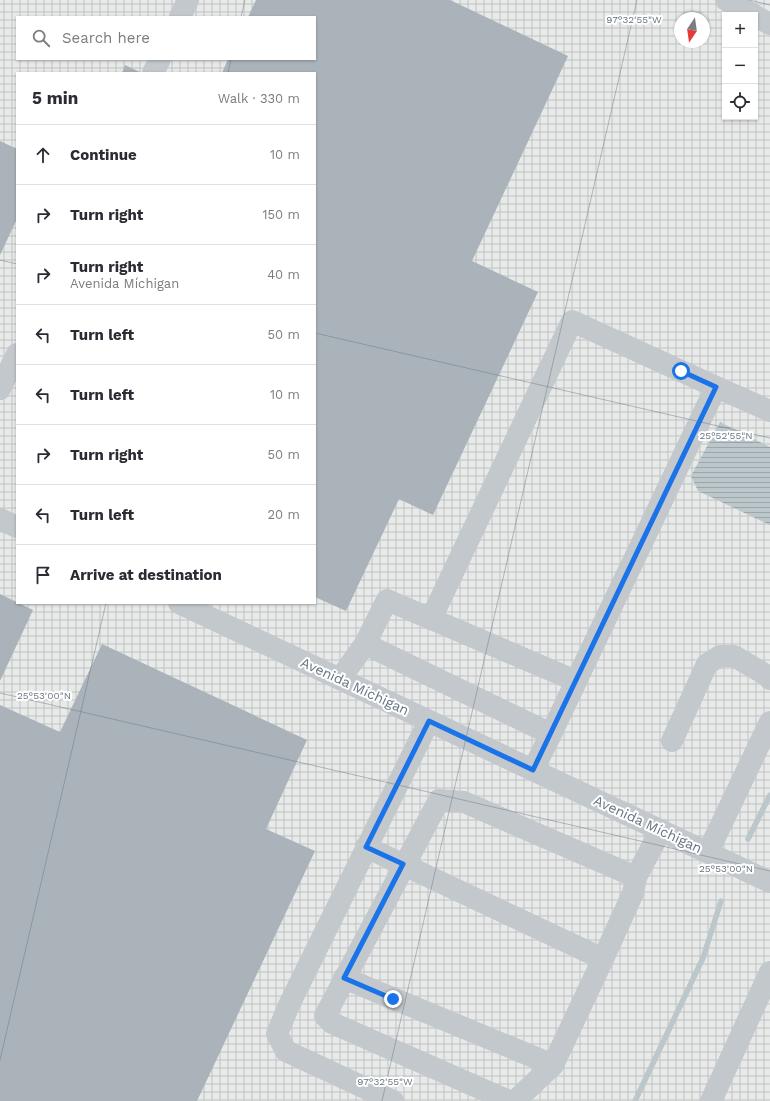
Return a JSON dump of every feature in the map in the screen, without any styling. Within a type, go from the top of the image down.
[{"type":"street","points":[[180,16],[188,0]]},
{"type":"street","points":[[726,0],[748,12]]},
{"type":"street","points":[[758,17],[770,24]]},
{"type":"street","points":[[154,72],[160,60]]},
{"type":"street","points":[[431,619],[572,320],[716,387],[770,410]]},
{"type":"street","points":[[0,389],[10,360]]},
{"type":"street","points":[[533,770],[716,387]]},
{"type":"street","points":[[0,519],[16,527]]},
{"type":"street","points":[[340,679],[365,644],[387,600],[576,681]]},
{"type":"street","name":"Avenida Míchigan","points":[[181,604],[708,852],[769,878]]},
{"type":"street","points":[[365,644],[551,734]]},
{"type":"street","points":[[672,741],[707,664],[720,656],[734,656],[768,676],[770,679]]},
{"type":"street","points":[[393,1101],[286,1051],[277,1034],[289,1005],[429,721]]},
{"type":"street","points":[[708,852],[770,722]]},
{"type":"street","points":[[509,1101],[332,1023],[325,1016],[403,864],[439,800],[464,802],[636,877]]},
{"type":"street","points":[[515,1101],[553,1065],[633,893],[636,877],[661,830]]},
{"type":"street","points":[[366,847],[603,959]]},
{"type":"street","points":[[711,1101],[770,972]]},
{"type":"street","points":[[344,978],[553,1065]]},
{"type":"shaded area","points":[[0,0],[770,0],[770,1101],[0,1101]]},
{"type":"shaded area","points":[[720,422],[770,447],[770,525],[698,491],[691,476]]},
{"type":"building","points":[[256,0],[450,0],[568,56],[472,261],[538,292],[433,515],[399,499],[346,611],[316,597],[316,72],[222,72],[228,60],[316,60],[316,16],[248,16]]},
{"type":"building","points":[[125,65],[140,72],[122,72]]},
{"type":"building","points":[[0,141],[16,149],[16,221],[0,255]]},
{"type":"building","points":[[0,594],[16,602],[16,604],[21,604],[33,610],[0,681]]},
{"type":"building","points":[[102,644],[307,740],[266,829],[315,851],[197,1101],[0,1101],[0,705],[60,732]]},
{"type":"waterway","points":[[748,839],[770,795]]},
{"type":"waterway","points":[[635,1101],[703,958],[721,901]]},
{"type":"route","points":[[393,999],[344,978],[403,864],[366,847],[429,721],[533,770],[716,387],[681,371]]}]
